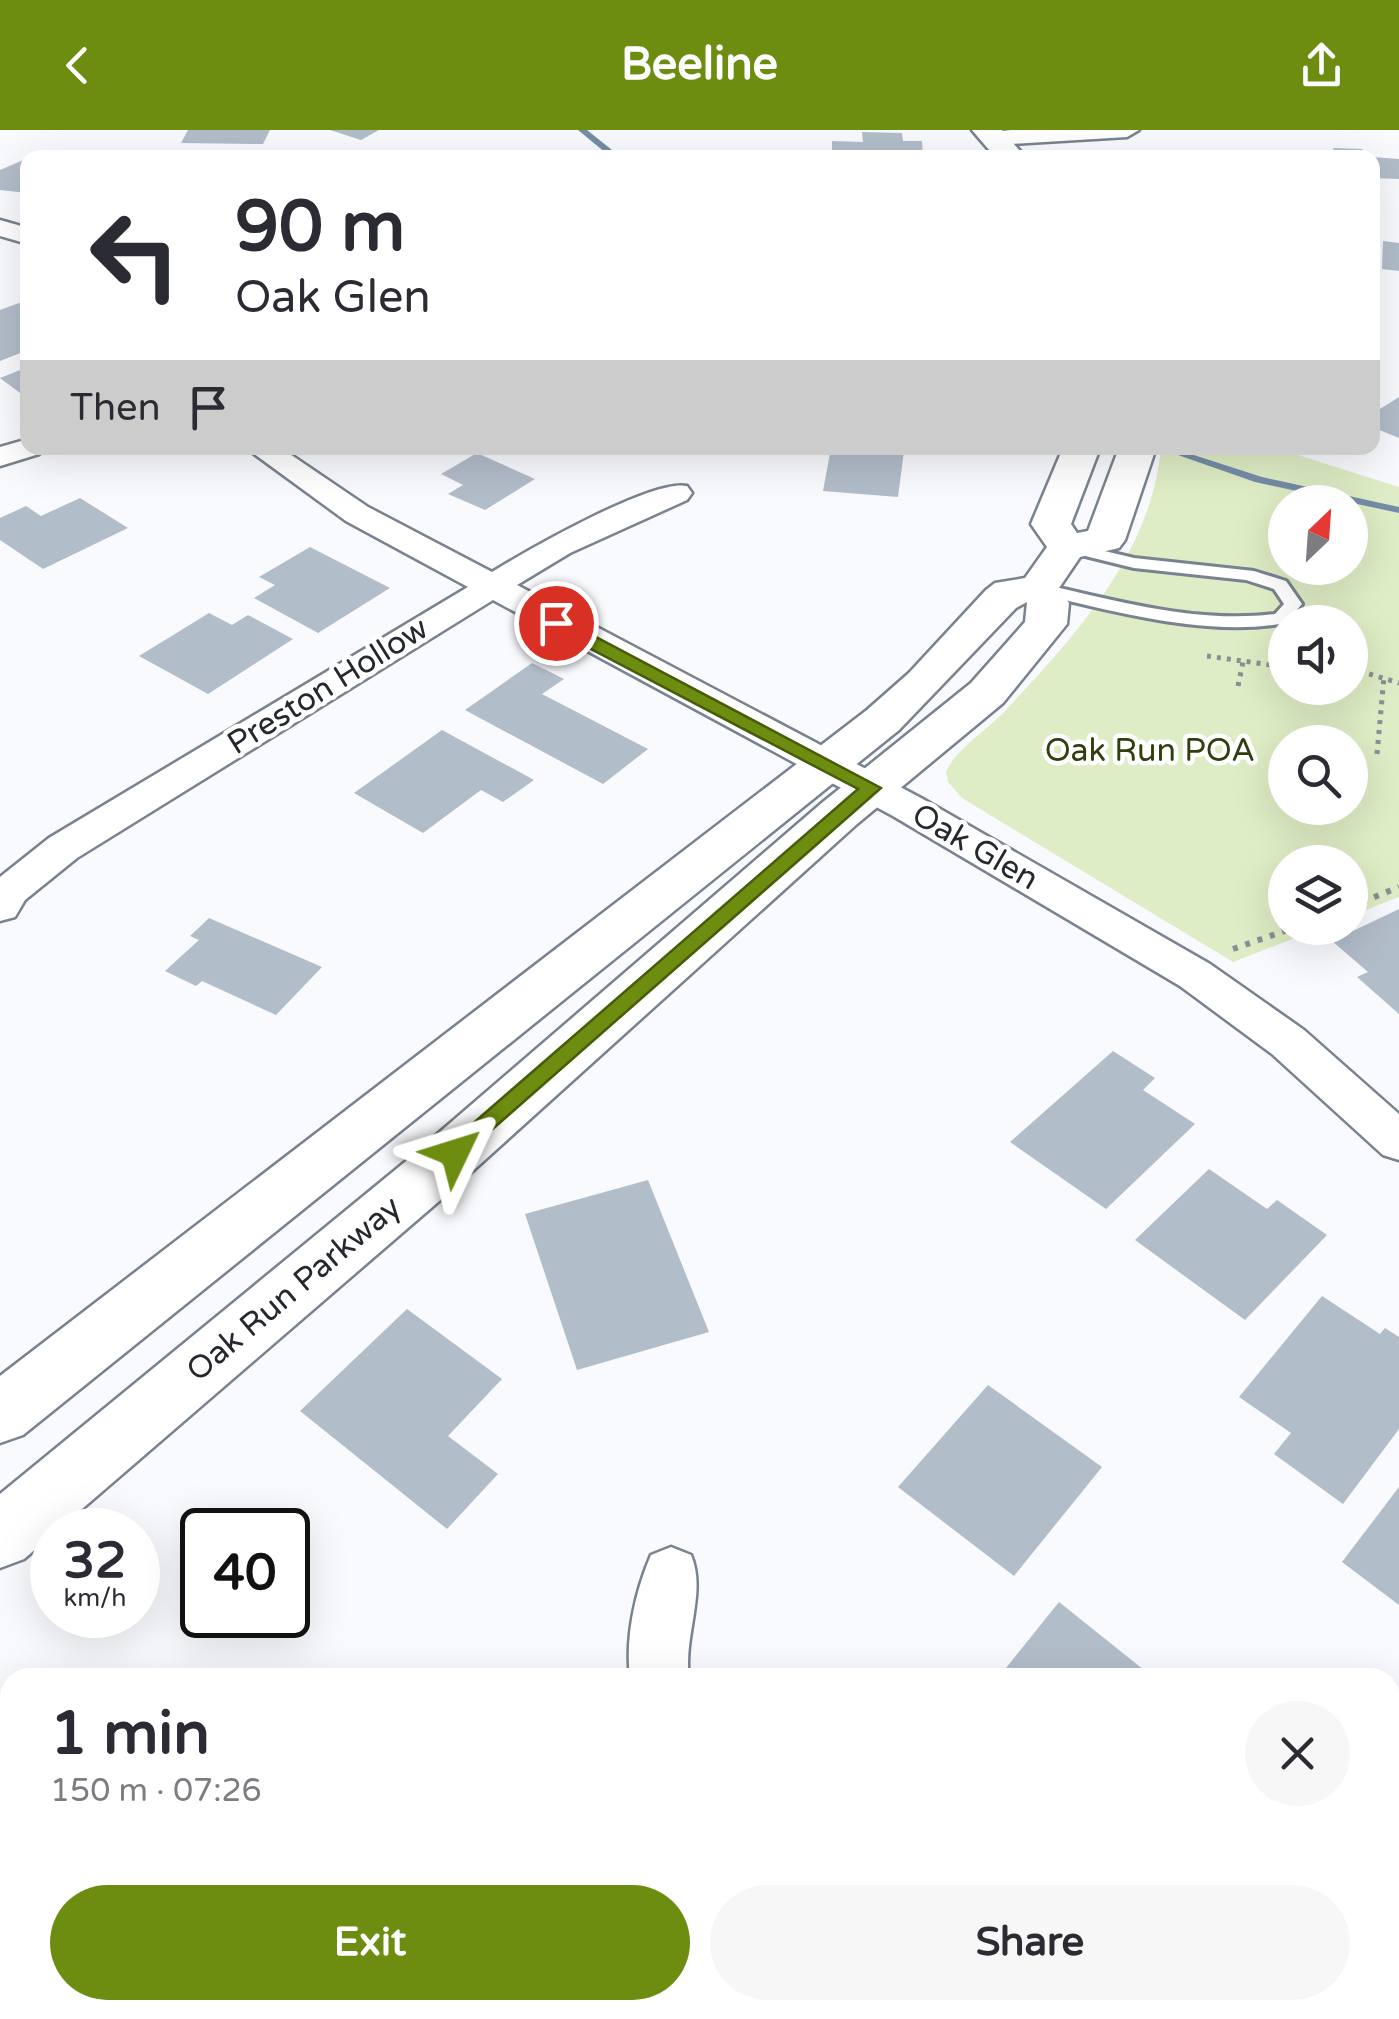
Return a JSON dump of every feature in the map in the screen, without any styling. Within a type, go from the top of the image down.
[{"type":"street","points":[[997,142],[1127,130]]},
{"type":"street","name":"Oak Glen","points":[[271,455],[357,514],[488,588],[848,776],[1195,974],[1288,1042],[1399,1142]]},
{"type":"street","points":[[1053,568],[1105,540],[1135,455]]},
{"type":"street","name":"Oak Run Parkway","points":[[0,1414],[848,776],[987,693],[1046,624],[1053,568],[1051,524],[1075,465]]},
{"type":"street","name":"Preston Hollow","points":[[0,907],[10,890],[63,848],[488,588],[589,528],[676,494]]},
{"type":"street","name":"Oak Run Parkway","points":[[0,1536],[425,1179],[848,776]]},
{"type":"street","points":[[659,1668],[656,1651],[671,1574]]},
{"type":"lane","points":[[1134,562],[1248,575],[1280,585],[1293,604],[1280,619],[1249,622],[1094,601],[1053,568],[1134,562]]},
{"type":"path","points":[[1238,686],[1245,648]]},
{"type":"path","points":[[1368,672],[1399,683]]},
{"type":"path","points":[[1377,754],[1384,676]]},
{"type":"path","points":[[1368,900],[1399,887]]},
{"type":"path","points":[[1224,952],[1268,936]]},
{"type":"green space","name":"Oak Run POA","points":[[1160,455],[1298,455],[1399,487],[1399,897],[1368,909],[1368,845],[1268,845],[1268,945],[1277,945],[1233,962],[962,798],[948,782],[946,772],[956,756],[1004,712],[1057,654],[1125,559],[1142,524]]},
{"type":"building","points":[[188,130],[270,130],[263,144],[181,143]]},
{"type":"building","points":[[330,130],[379,130],[361,140]]},
{"type":"building","points":[[862,132],[902,133],[903,141],[922,141],[923,150],[832,150],[832,141],[863,142]]},
{"type":"building","points":[[1380,158],[1399,159],[1399,179],[1380,178]]},
{"type":"building","points":[[20,161],[20,192],[0,190],[0,170]]},
{"type":"building","points":[[1383,241],[1399,243],[1399,271],[1382,269]]},
{"type":"building","points":[[20,304],[20,353],[0,361],[0,310]]},
{"type":"building","points":[[20,370],[20,393],[0,378]]},
{"type":"building","points":[[1399,397],[1399,438],[1380,430],[1380,409]]},
{"type":"building","points":[[474,455],[481,455],[535,479],[485,510],[448,494],[463,485],[441,474]]},
{"type":"building","points":[[830,455],[903,455],[898,497],[823,491]]},
{"type":"building","points":[[80,498],[128,528],[43,569],[0,540],[0,518],[26,506],[41,516]]},
{"type":"building","points":[[310,547],[390,588],[318,633],[254,598],[275,585],[259,577]]},
{"type":"building","points":[[209,613],[232,625],[248,615],[293,639],[208,694],[139,656]]},
{"type":"building","points":[[532,663],[564,679],[542,694],[648,749],[603,784],[465,710]]},
{"type":"building","points":[[442,730],[534,780],[503,802],[481,790],[423,833],[354,793]]},
{"type":"building","points":[[1399,909],[1399,1014],[1357,977],[1368,972],[1337,945],[1368,945],[1368,924]]},
{"type":"building","points":[[209,918],[322,967],[276,1015],[202,981],[196,986],[165,971],[199,940],[190,936]]},
{"type":"building","points":[[1113,1051],[1155,1078],[1143,1090],[1195,1124],[1106,1209],[1010,1142]]},
{"type":"building","points":[[1209,1169],[1267,1209],[1277,1200],[1327,1235],[1245,1320],[1135,1240]]},
{"type":"building","points":[[648,1180],[709,1332],[577,1370],[525,1214]]},
{"type":"building","points":[[1322,1296],[1380,1334],[1385,1328],[1399,1337],[1399,1429],[1343,1504],[1274,1454],[1291,1433],[1239,1397]]},
{"type":"building","points":[[407,1309],[502,1379],[448,1436],[498,1474],[447,1529],[300,1411]]},
{"type":"building","points":[[988,1385],[1102,1467],[1014,1576],[898,1487]]},
{"type":"building","points":[[1399,1487],[1399,1605],[1342,1562]]},
{"type":"building","points":[[1059,1602],[1142,1668],[1006,1668]]},
{"type":"waterway","points":[[582,130],[608,150]]},
{"type":"waterway","points":[[1184,455],[1259,480],[1399,510]]},
{"type":"route","points":[[455,1153],[871,788],[556,623]]}]
